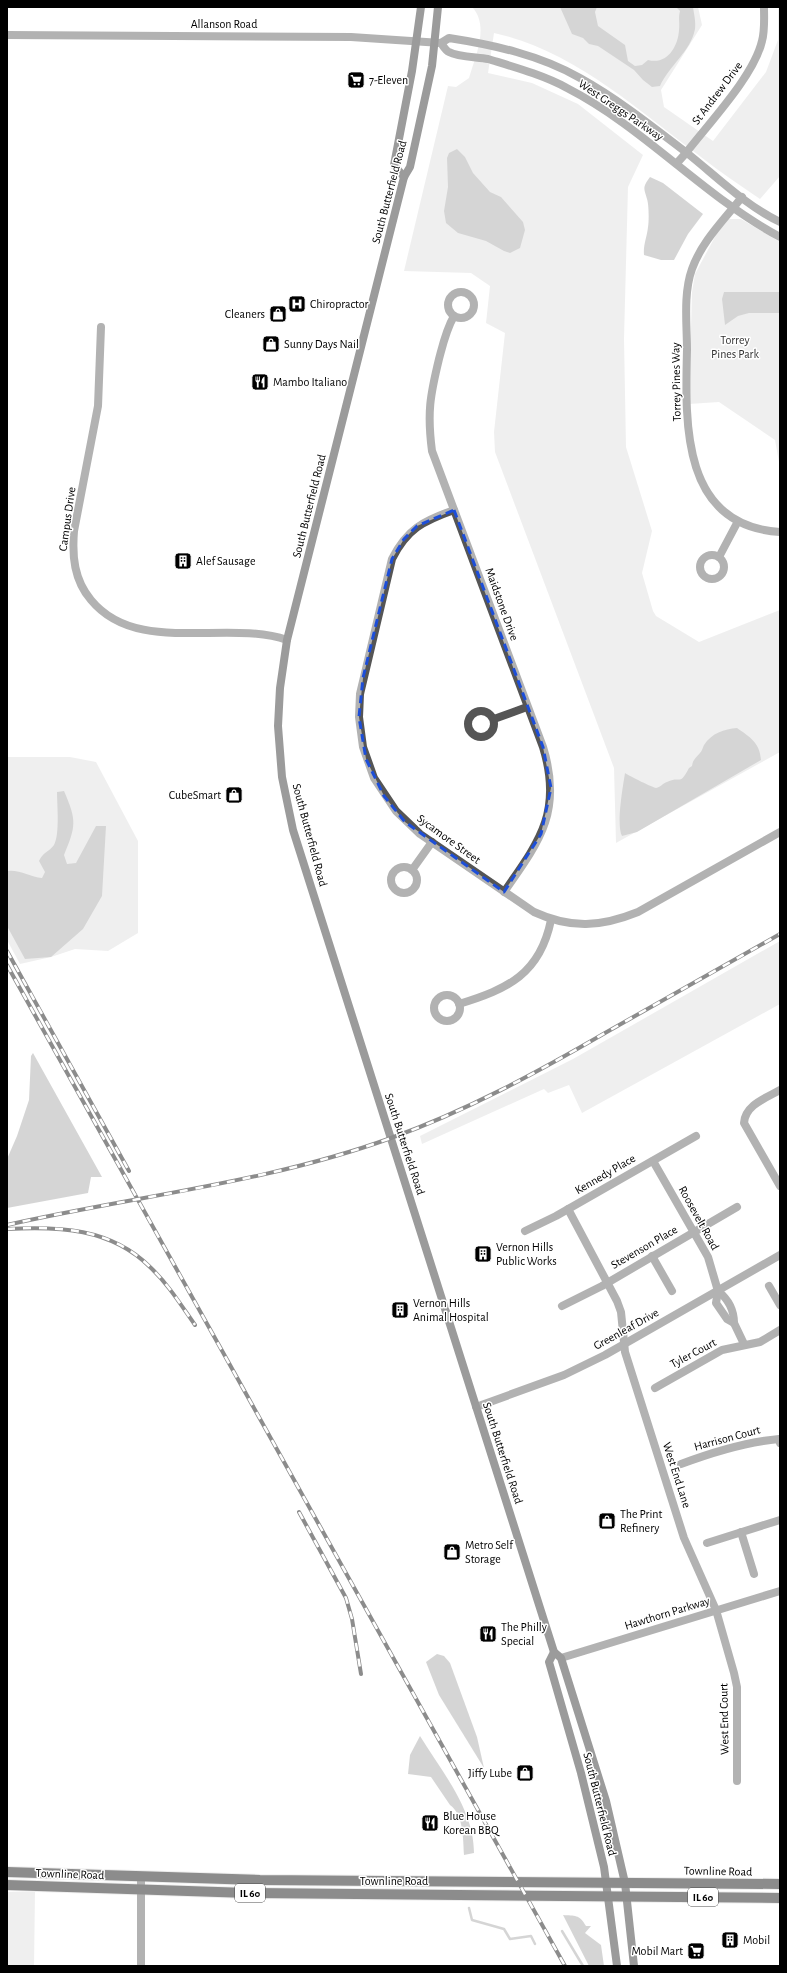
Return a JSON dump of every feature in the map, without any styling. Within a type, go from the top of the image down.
[{"type":"main road","points":[[404,177],[394,165],[421,7]]},
{"type":"main road","name":"South Butterfield Road","points":[[438,7],[438,43],[410,166],[404,177],[287,640],[280,688],[278,726],[280,765],[288,809],[356,1030],[554,1652],[549,1662],[581,1773],[606,1883],[617,1966]]},
{"type":"main road","points":[[554,1652],[561,1658]]},
{"type":"main road","name":"South Butterfield Road","points":[[561,1658],[606,1801],[625,1883],[634,1966]]},
{"type":"main road","name":"Townline Road","points":[[7,1872],[141,1877],[780,1884]]},
{"type":"main road","name":"Townline Road","points":[[7,1886],[248,1893],[780,1898]]},
{"type":"street","name":"St Andrew Drive","points":[[676,163],[686,153],[747,75],[757,57],[762,41],[764,7]]},
{"type":"street","name":"Allanson Road","points":[[7,35],[351,37],[438,43]]},
{"type":"street","name":"West Greggs Parkway","points":[[780,222],[742,197],[619,102],[579,77],[550,64],[524,55],[476,42],[449,38],[438,43],[449,52],[487,59],[530,72],[566,87],[597,105],[676,163],[733,209],[780,237]]},
{"type":"street","name":"Torrey Pines Way","points":[[742,197],[706,242],[692,271],[688,298],[686,399],[696,468],[702,486],[712,501],[724,514],[738,522],[763,531],[780,532]]},
{"type":"street","name":"Maidstone Drive","points":[[454,316],[447,328],[429,402],[428,425],[432,451],[548,763],[550,798],[542,834],[533,850],[504,892]]},
{"type":"street","name":"Campus Drive","points":[[101,327],[98,406],[74,531],[73,549],[77,574],[86,594],[104,613],[120,623],[136,629],[154,631],[265,634],[287,640]]},
{"type":"street","name":"Sycamore Street","points":[[454,510],[417,526],[398,546],[392,560],[360,694],[359,717],[366,759],[374,778],[396,812],[432,842],[534,912],[551,920],[569,923],[602,924],[616,921],[638,912],[780,832]]},
{"type":"street","points":[[719,557],[738,522]]},
{"type":"street","points":[[494,719],[528,707]]},
{"type":"street","points":[[412,870],[432,842]]},
{"type":"street","points":[[459,1004],[498,991],[526,971],[539,955],[551,920]]},
{"type":"street","points":[[780,1090],[750,1108],[745,1117],[746,1127],[780,1186]]},
{"type":"street","name":"Kennedy Place","points":[[525,1231],[568,1209],[696,1136]]},
{"type":"street","name":"Roosevelt Road","points":[[653,1160],[708,1257],[718,1291]]},
{"type":"street","name":"Stevenson Place","points":[[562,1306],[608,1282],[737,1208]]},
{"type":"street","name":"West End Lane","points":[[568,1209],[608,1282],[621,1312],[625,1352],[684,1538],[716,1610]]},
{"type":"street","name":"Greenleaf Drive","points":[[476,1407],[564,1375],[624,1344],[780,1255]]},
{"type":"street","points":[[652,1256],[672,1291]]},
{"type":"street","points":[[769,1286],[780,1305]]},
{"type":"street","points":[[718,1291],[716,1303],[727,1319],[734,1323],[744,1344]]},
{"type":"street","name":"Tyler Court","points":[[655,1388],[722,1350],[744,1344],[760,1342],[780,1330]]},
{"type":"street","name":"Harrison Court","points":[[681,1464],[755,1441],[780,1440]]},
{"type":"street","points":[[706,1543],[780,1520]]},
{"type":"street","points":[[741,1532],[754,1574]]},
{"type":"street","name":"Hawthorn Parkway","points":[[561,1658],[780,1591]]},
{"type":"street","name":"West End Court","points":[[716,1610],[737,1687],[737,1781]]},
{"type":"street","points":[[140,1966],[141,1877]]},
{"type":"highlighted area","points":[[454,510],[543,747],[551,788],[541,834],[504,892],[405,822],[384,796],[366,759],[359,717],[363,678],[392,559],[404,539],[417,526]]},
{"type":"green space","points":[[472,7],[698,7],[702,25],[661,90],[664,107],[713,141],[766,72],[778,40],[778,7],[780,7],[780,176],[760,199],[715,168],[629,102],[578,67],[523,41],[494,33],[488,73],[532,83],[578,104],[643,155],[628,187],[624,339],[626,447],[652,531],[642,573],[653,611],[656,616],[699,642],[780,610],[780,752],[616,843],[614,768],[495,452],[494,432],[505,333],[486,323],[490,286],[471,273],[404,271],[448,86],[456,87],[469,78],[480,42],[480,23]]},
{"type":"green space","name":"Torrey Pines Park","points":[[729,219],[741,219],[780,242],[779,462],[775,440],[719,402],[689,404],[692,292],[695,274],[717,233]]},
{"type":"green space","points":[[7,757],[70,757],[96,762],[138,841],[138,933],[108,951],[75,949],[51,957],[20,964],[7,940]]},
{"type":"green space","points":[[780,941],[780,1004],[582,1113],[569,1085],[548,1093],[544,1089],[422,1144],[420,1136],[573,1059]]},
{"type":"green space","points":[[7,1892],[35,1892],[34,1966],[7,1966]]},
{"type":"shaded area","points":[[560,7],[597,7],[595,12],[598,26],[625,45],[628,61],[635,66],[642,65],[648,60],[661,60],[674,48],[678,36],[680,11],[676,7],[693,7],[695,29],[693,37],[685,51],[660,86],[652,87],[634,70],[598,46],[589,44],[583,38],[572,34]]},
{"type":"shaded area","points":[[457,149],[465,157],[473,173],[490,192],[501,197],[523,222],[525,230],[520,248],[510,253],[504,251],[486,241],[458,233],[446,223],[444,211],[448,187],[447,158],[449,153]]},
{"type":"shaded area","points":[[650,177],[663,183],[703,214],[688,234],[674,260],[661,260],[644,255],[649,218],[648,202],[644,188]]},
{"type":"shaded area","points":[[724,292],[780,292],[780,313],[749,313],[738,316],[725,325],[722,299]]},
{"type":"shaded area","points":[[737,728],[754,741],[759,749],[761,760],[637,832],[622,836],[620,831],[620,815],[625,773],[656,788],[672,780],[680,780],[692,766],[694,760],[711,737],[727,729]]},
{"type":"shaded area","points":[[64,791],[73,817],[73,830],[64,855],[67,864],[76,863],[96,826],[106,826],[102,896],[83,929],[51,957],[25,959],[7,926],[7,871],[16,871],[42,878],[45,872],[39,861],[42,856],[54,845],[56,840],[58,827],[57,792]]},
{"type":"shaded area","points":[[33,1053],[102,1177],[91,1177],[88,1193],[7,1208],[7,1159],[17,1136],[29,1100],[31,1056]]},
{"type":"shaded area","points":[[437,1654],[444,1656],[450,1663],[477,1737],[484,1768],[439,1695],[426,1662]]},
{"type":"shaded area","points":[[420,1736],[447,1777],[463,1806],[473,1837],[474,1853],[464,1855],[462,1828],[458,1815],[431,1777],[408,1774],[410,1755]]},
{"type":"shaded area","points":[[563,1915],[576,1916],[581,1919],[586,1926],[591,1926],[585,1933],[601,1945],[604,1966],[589,1966]]},
{"type":"waterway","points":[[469,1908],[472,1920],[504,1929],[510,1939],[531,1936],[535,1944]]},
{"type":"waterway","points":[[562,1931],[583,1966]]},
{"type":"railway","points":[[7,1225],[249,1178],[344,1153],[391,1138],[446,1116],[527,1077],[780,934]]},
{"type":"railway","points":[[7,951],[129,1171]]},
{"type":"railway","points":[[7,965],[565,1966]]},
{"type":"railway","points":[[7,1229],[64,1229],[83,1232],[118,1244],[135,1254],[163,1280],[195,1325]]},
{"type":"railway","points":[[299,1512],[346,1598],[352,1619],[361,1674]]},
{"type":"place","name":"7-Eleven","points":[[356,80]]},
{"type":"place","name":"Chiropractor","points":[[297,304]]},
{"type":"place","name":"Cleaners","points":[[278,314]]},
{"type":"place","name":"Sunny Days Nail","points":[[271,344]]},
{"type":"place","name":"Mambo Italiano","points":[[260,382]]},
{"type":"place","name":"Alef Sausage","points":[[183,561]]},
{"type":"place","name":"CubeSmart","points":[[234,795]]},
{"type":"place","name":"Vernon Hills Public Works","points":[[483,1254]]},
{"type":"place","name":"Vernon Hills Animal Hospital","points":[[400,1310]]},
{"type":"place","name":"The Print Refinery","points":[[607,1521]]},
{"type":"place","name":"Metro Self Storage","points":[[452,1552]]},
{"type":"place","name":"The Philly Special","points":[[488,1634]]},
{"type":"place","name":"Jiffy Lube","points":[[525,1773]]},
{"type":"place","name":"Blue House Korean BBQ","points":[[430,1823]]},
{"type":"place","name":"Mobil","points":[[730,1940]]},
{"type":"place","name":"Mobil Mart","points":[[696,1951]]}]
